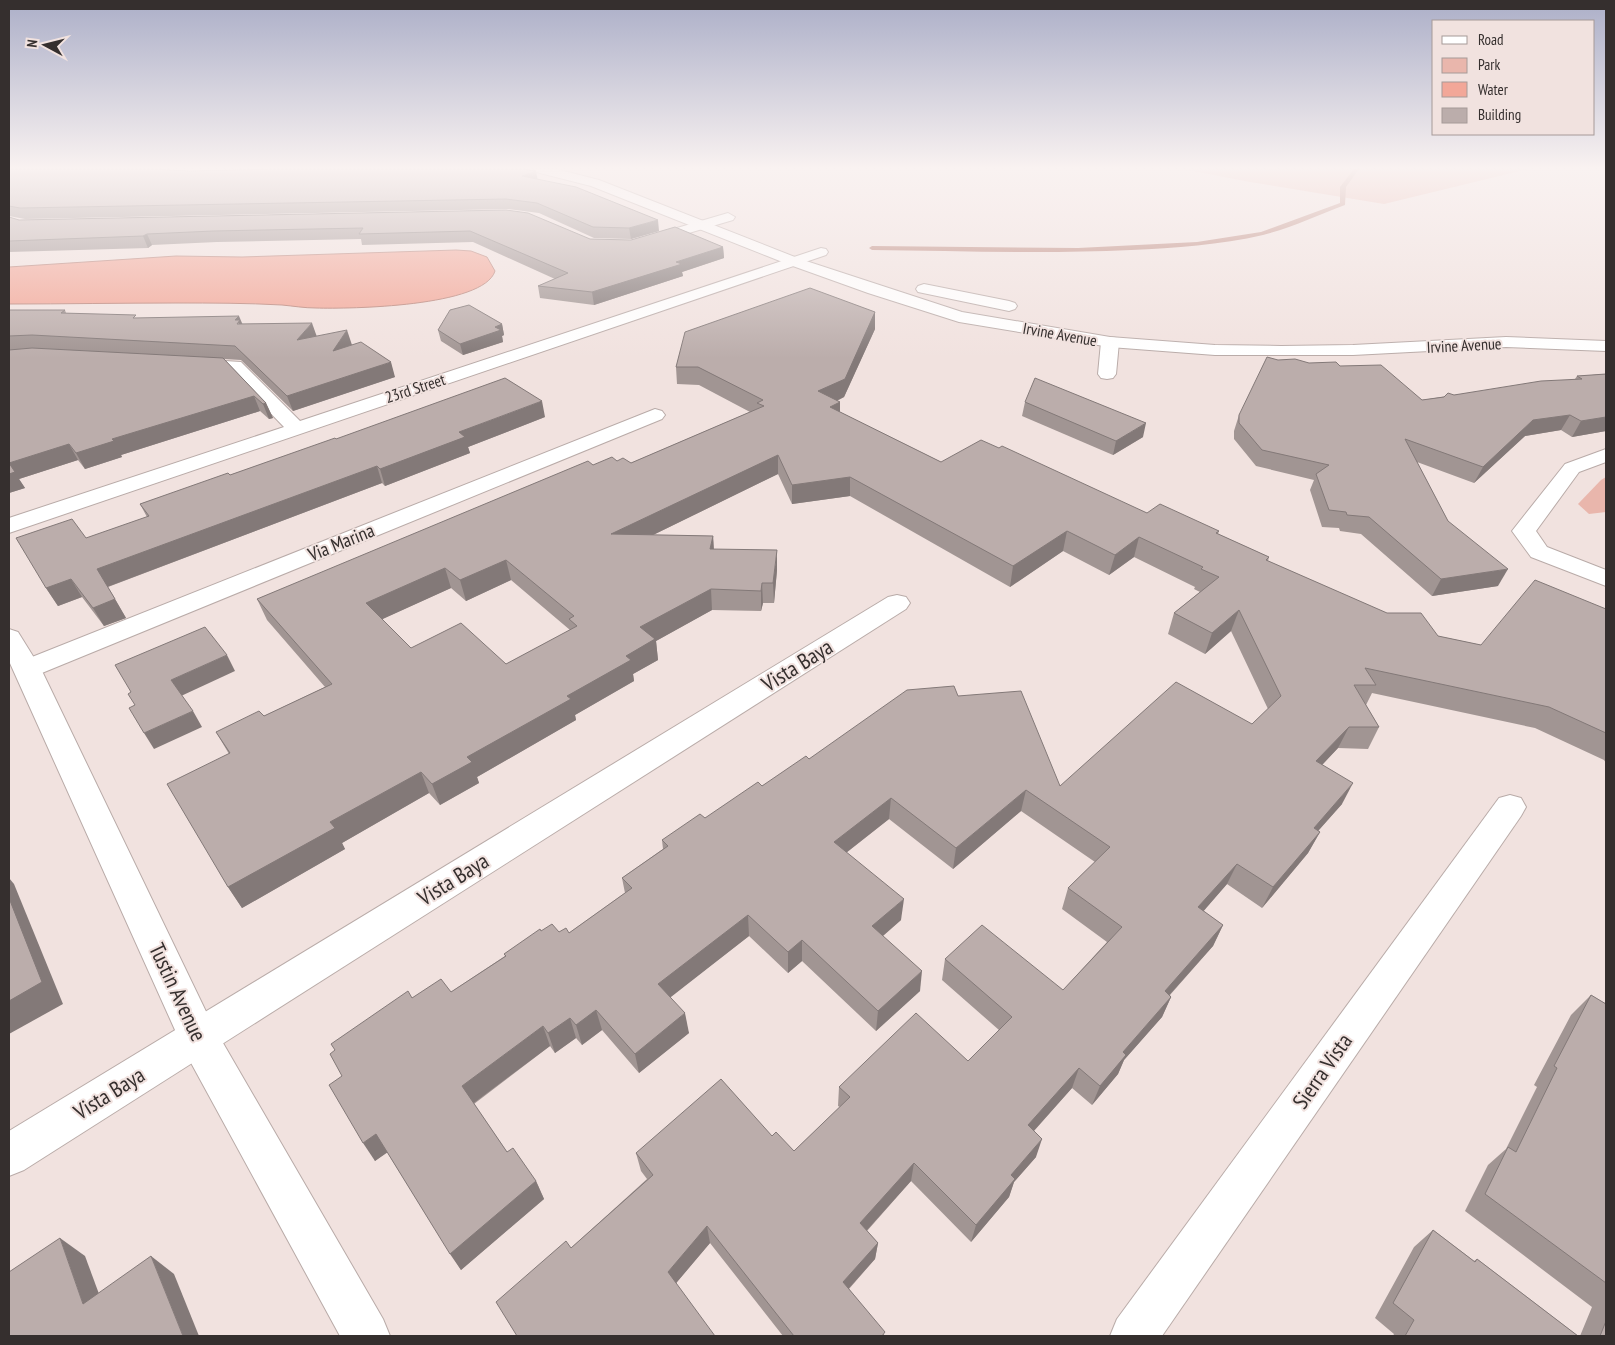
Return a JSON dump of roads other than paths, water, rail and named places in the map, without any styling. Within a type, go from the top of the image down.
[{"type":"street","points":[[632,246],[679,232]]},
{"type":"street","name":"Irvine Avenue","points":[[725,232],[799,253],[874,290],[959,316],[1110,342],[1215,350],[1281,351],[1372,349],[1506,342],[1606,346]]},
{"type":"street","name":"23rd Street","points":[[9,526],[799,253],[821,252],[838,258]]},
{"type":"street","name":"Irvine Avenue","points":[[906,283],[933,292],[1021,309]]},
{"type":"street","name":"Irvine Avenue","points":[[1356,334],[1523,327]]},
{"type":"street","points":[[1286,335],[1326,334]]},
{"type":"street","points":[[1107,374],[1110,342]]},
{"type":"street","points":[[176,363],[235,366],[296,428]]},
{"type":"street","name":"Via Marina","points":[[26,669],[655,416]]},
{"type":"street","points":[[1606,455],[1572,468],[1524,531],[1539,552],[1606,579]]},
{"type":"street","name":"Vista Baya","points":[[9,1155],[897,603]]},
{"type":"street","name":"Tustin Avenue","points":[[9,638],[26,669],[198,1037],[366,1336]]},
{"type":"street","name":"Sierra Vista","points":[[1134,1336],[1510,807]]},
{"type":"water","points":[[471,251],[487,257],[495,271],[486,283],[467,292],[442,299],[414,303],[356,308],[307,308],[269,304],[229,303],[9,304],[9,267],[176,256],[242,257]]},
{"type":"waterway","points":[[872,248],[1107,249],[1215,242],[1267,232]]}]
